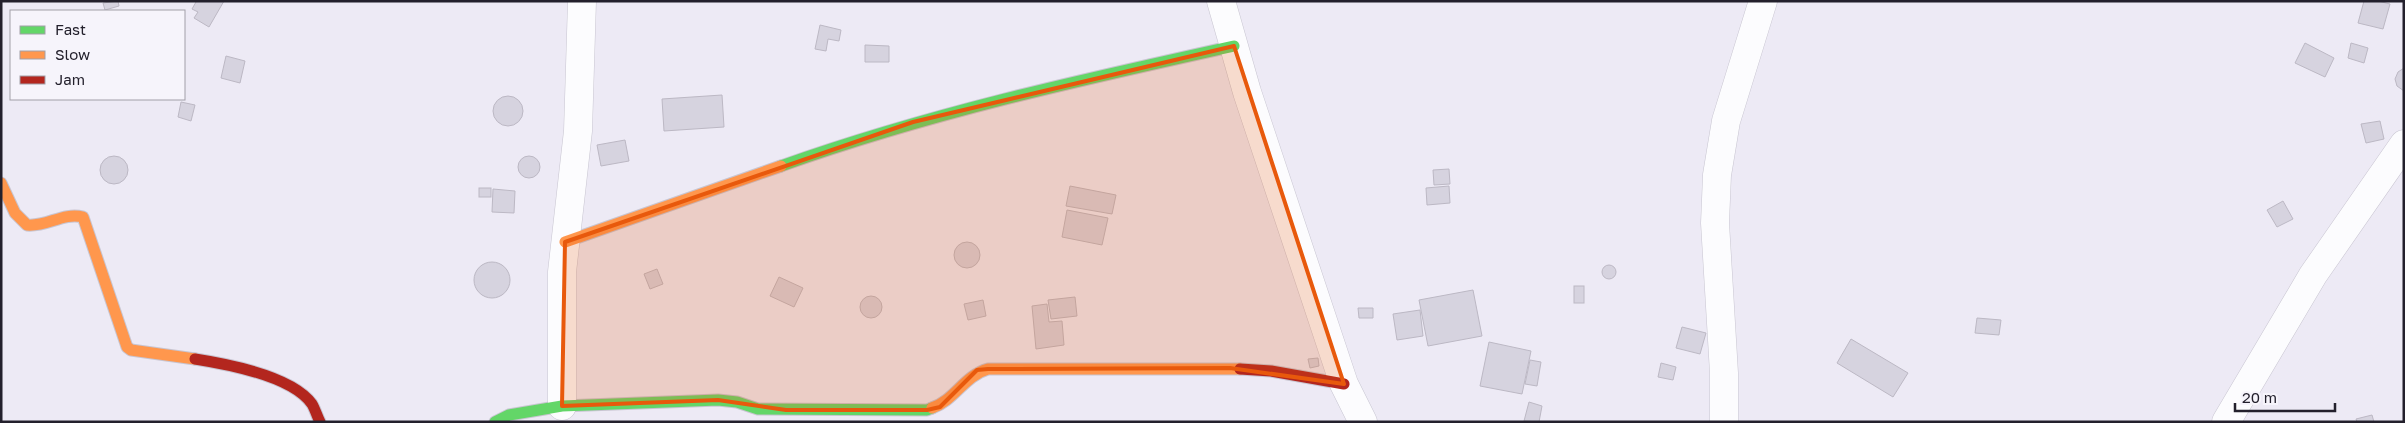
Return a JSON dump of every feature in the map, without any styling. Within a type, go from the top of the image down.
[{"type":"street","points":[[562,406],[562,272],[578,131],[582,1]]},
{"type":"street","points":[[1221,1],[1247,92],[1344,384],[1363,422]]},
{"type":"street","points":[[1724,422],[1724,373],[1714,223],[1717,174],[1726,121],[1763,1]]},
{"type":"street","points":[[564,242],[822,151],[913,122],[1040,89],[1234,46]]},
{"type":"street","points":[[2226,422],[2313,275],[2404,144]]},
{"type":"street","points":[[1,183],[20,221],[27,226],[34,226],[73,214],[83,217],[127,347],[131,350],[233,366],[261,373],[307,397],[315,407],[320,422]]},
{"type":"street","points":[[494,422],[508,415],[562,406],[718,400],[737,402],[758,409],[927,410],[940,407],[977,370],[988,369],[1230,368],[1271,372],[1344,384]]},
{"type":"highlighted area","points":[[1234,46],[1344,384],[1230,368],[988,369],[977,370],[940,407],[927,410],[786,410],[718,400],[562,406],[565,242],[913,122]]},
{"type":"building","points":[[118,1],[119,6],[105,10],[103,3]]},
{"type":"building","points":[[194,1],[224,1],[209,27],[194,18],[198,12],[192,9],[196,2]]},
{"type":"building","points":[[2364,1],[2378,1],[2390,4],[2383,29],[2358,23]]},
{"type":"building","points":[[820,25],[841,30],[839,41],[828,39],[826,51],[815,49]]},
{"type":"building","points":[[2305,43],[2334,58],[2325,77],[2295,63]]},
{"type":"building","points":[[2351,43],[2368,48],[2364,63],[2348,58]]},
{"type":"building","points":[[865,45],[889,46],[889,62],[865,62]]},
{"type":"building","points":[[226,56],[245,61],[240,83],[221,78]]},
{"type":"building","points":[[2404,68],[2404,91],[2397,86],[2395,79],[2398,72]]},
{"type":"building","points":[[722,95],[724,127],[664,131],[662,99]]},
{"type":"building","points":[[508,96],[514,97],[522,105],[522,117],[514,125],[508,126],[502,125],[494,117],[493,111],[494,105],[502,97]]},
{"type":"building","points":[[181,102],[195,105],[191,121],[178,117]]},
{"type":"building","points":[[2380,121],[2384,139],[2366,143],[2361,124]]},
{"type":"building","points":[[625,140],[629,161],[601,166],[597,145]]},
{"type":"building","points":[[114,156],[124,160],[128,170],[124,180],[114,184],[104,180],[100,170],[104,160]]},
{"type":"building","points":[[529,156],[537,159],[540,167],[537,175],[529,178],[521,175],[518,167],[521,159]]},
{"type":"building","points":[[1449,169],[1450,184],[1434,185],[1433,170]]},
{"type":"building","points":[[1070,186],[1116,195],[1112,214],[1066,206]]},
{"type":"building","points":[[1449,186],[1450,203],[1427,205],[1426,188]]},
{"type":"building","points":[[479,188],[491,188],[491,197],[479,197]]},
{"type":"building","points":[[493,189],[515,191],[514,213],[492,212]]},
{"type":"building","points":[[2283,201],[2293,219],[2277,227],[2267,210]]},
{"type":"building","points":[[1067,210],[1108,218],[1102,245],[1062,237]]},
{"type":"building","points":[[967,242],[976,246],[980,255],[976,264],[967,268],[958,264],[954,255],[958,246]]},
{"type":"building","points":[[492,262],[499,263],[505,267],[509,273],[509,287],[505,293],[499,297],[492,298],[485,297],[479,293],[475,287],[474,280],[475,273],[479,267],[485,263]]},
{"type":"building","points":[[1606,265],[1612,265],[1616,272],[1612,279],[1606,279],[1602,275],[1602,269]]},
{"type":"building","points":[[657,269],[663,284],[650,289],[644,274]]},
{"type":"building","points":[[779,277],[803,288],[794,307],[770,296]]},
{"type":"building","points":[[1574,286],[1584,286],[1584,303],[1574,303]]},
{"type":"building","points":[[1473,290],[1482,336],[1428,346],[1419,300]]},
{"type":"building","points":[[867,296],[875,296],[882,303],[882,311],[875,318],[867,318],[860,311],[860,303]]},
{"type":"building","points":[[1075,297],[1077,316],[1051,319],[1048,300]]},
{"type":"building","points":[[983,300],[986,316],[968,320],[964,304]]},
{"type":"building","points":[[1047,304],[1049,322],[1062,321],[1064,345],[1036,349],[1032,306]]},
{"type":"building","points":[[1358,308],[1373,308],[1373,318],[1359,318]]},
{"type":"building","points":[[1420,310],[1423,336],[1397,340],[1393,314]]},
{"type":"building","points":[[1977,318],[2001,320],[1999,335],[1975,333]]},
{"type":"building","points":[[1682,327],[1706,333],[1700,354],[1676,348]]},
{"type":"building","points":[[1851,339],[1908,373],[1893,397],[1837,363]]},
{"type":"building","points":[[1489,342],[1531,351],[1522,394],[1480,386]]},
{"type":"building","points":[[1318,358],[1319,366],[1310,368],[1308,359]]},
{"type":"building","points":[[1530,360],[1541,362],[1537,386],[1525,384]]},
{"type":"building","points":[[1661,363],[1676,367],[1673,380],[1658,377]]},
{"type":"building","points":[[1529,402],[1542,406],[1539,422],[1524,421]]},
{"type":"building","points":[[2372,415],[2374,422],[2357,422],[2356,419]]},
{"type":"traffic: fast","points":[[781,166],[837,147],[949,114],[1062,85],[1234,46]]},
{"type":"traffic: fast","points":[[495,422],[509,415],[562,406],[718,400],[737,402],[758,409],[927,410],[932,408]]},
{"type":"traffic: slow","points":[[565,242],[781,166]]},
{"type":"traffic: slow","points":[[1,183],[15,213],[27,225],[41,224],[69,216],[83,217],[127,347],[131,350],[195,359]]},
{"type":"traffic: slow","points":[[932,408],[947,400],[972,377],[988,369],[1240,369]]},
{"type":"traffic: jam","points":[[195,359],[241,368],[290,386],[303,394],[312,404],[320,422]]},
{"type":"traffic: jam","points":[[1240,369],[1271,371],[1344,384]]}]
